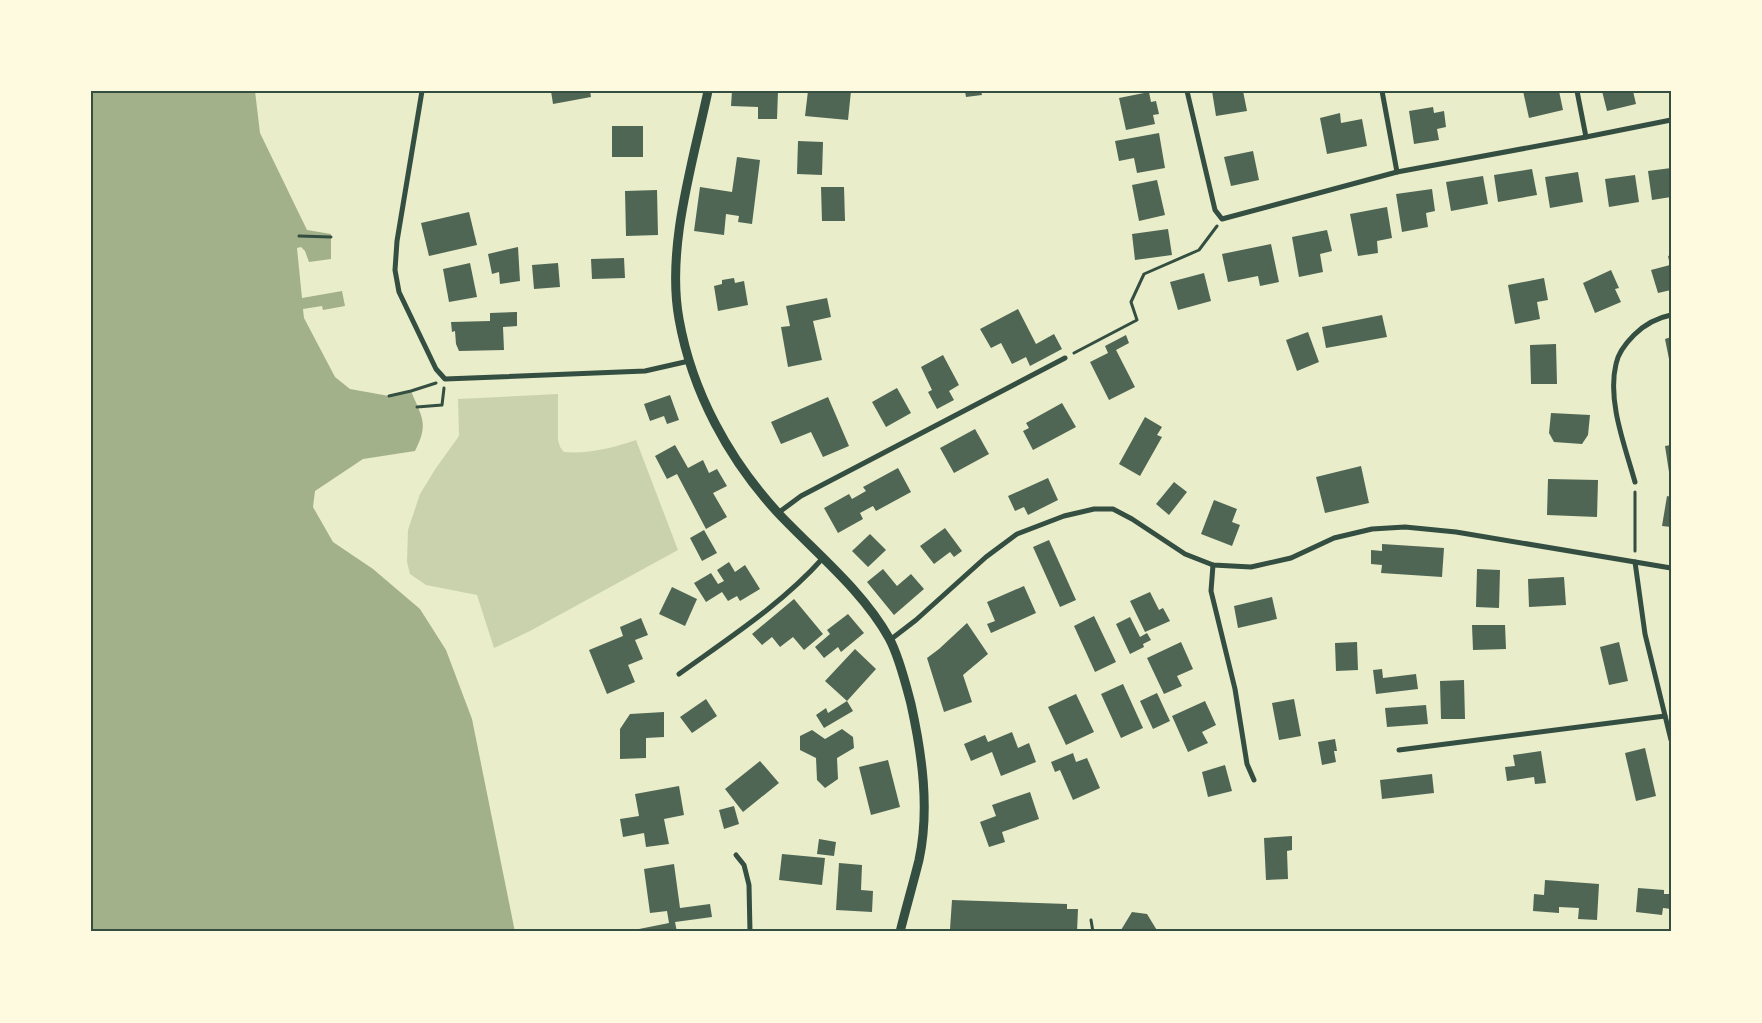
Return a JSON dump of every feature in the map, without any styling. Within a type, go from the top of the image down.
[{"type":"street","points":[[422,91],[397,241],[395,270],[399,292],[436,369],[445,380],[645,371],[689,361]]},
{"type":"street","points":[[708,91],[680,224],[675,271],[679,318],[689,361],[710,413],[734,459],[778,513],[868,607],[890,640],[906,685],[916,727],[924,789],[924,824],[919,859],[900,932]]},
{"type":"street","points":[[1187,91],[1214,210],[1222,219],[1397,172],[1671,120]]},
{"type":"street","points":[[1382,91],[1397,172]]},
{"type":"street","points":[[1577,91],[1586,136]]},
{"type":"street","points":[[1635,482],[1612,392],[1616,363],[1626,344],[1643,326],[1661,316],[1671,314]]},
{"type":"street","points":[[778,513],[801,496],[1065,358]]},
{"type":"street","points":[[890,640],[916,620],[986,557],[1017,534],[1064,516],[1094,509],[1113,509],[1132,519],[1185,554],[1213,565],[1251,568],[1292,558],[1334,538],[1372,529],[1405,527],[1456,532],[1671,568]]},
{"type":"street","points":[[679,674],[772,606],[810,573],[823,558]]},
{"type":"street","points":[[1635,562],[1645,634],[1671,740]]},
{"type":"street","points":[[1213,565],[1212,591],[1235,689],[1247,764],[1254,780]]},
{"type":"street","points":[[1399,750],[1665,716]]},
{"type":"street","points":[[736,855],[744,865],[749,884],[750,932]]},
{"type":"path","points":[[1065,358],[1137,320],[1131,302],[1144,274],[1199,250],[1210,233]]},
{"type":"path","points":[[299,236],[331,238]]},
{"type":"path","points":[[389,396],[445,380],[442,405],[417,407]]},
{"type":"path","points":[[1635,482],[1635,562]]},
{"type":"path","points":[[1091,920],[1093,932]]},
{"type":"shaded area","points":[[91,91],[255,91],[260,133],[307,230],[331,234],[331,259],[309,262],[305,251],[301,247],[297,248],[302,298],[342,291],[345,306],[323,310],[322,306],[303,309],[304,318],[335,377],[350,389],[389,396],[411,391],[421,414],[423,427],[415,451],[363,459],[315,491],[313,507],[333,542],[373,569],[420,609],[446,650],[472,719],[515,932],[91,932]]},
{"type":"shaded area","points":[[558,394],[558,440],[564,452],[600,450],[636,440],[678,550],[530,631],[494,648],[477,595],[426,585],[410,574],[407,562],[408,530],[420,494],[459,436],[458,399]]},
{"type":"building","points":[[551,91],[590,91],[591,97],[553,104]]},
{"type":"building","points":[[732,91],[778,91],[777,119],[758,119],[758,107],[731,106]]},
{"type":"building","points":[[808,91],[851,91],[848,120],[805,116]]},
{"type":"building","points":[[965,91],[981,91],[982,95],[966,97]]},
{"type":"building","points":[[1212,91],[1243,91],[1247,111],[1216,116]]},
{"type":"building","points":[[1523,91],[1559,91],[1563,110],[1529,118]]},
{"type":"building","points":[[1602,91],[1633,91],[1636,104],[1607,111]]},
{"type":"building","points":[[1149,92],[1151,102],[1156,101],[1159,114],[1153,115],[1155,124],[1126,130],[1119,98]]},
{"type":"building","points":[[1433,107],[1434,113],[1444,111],[1446,127],[1437,129],[1439,140],[1414,144],[1409,111]]},
{"type":"building","points":[[1340,113],[1341,123],[1362,119],[1367,146],[1327,154],[1320,118]]},
{"type":"building","points":[[612,126],[643,126],[643,157],[612,157]]},
{"type":"building","points":[[1159,133],[1165,168],[1137,173],[1134,158],[1119,161],[1115,141]]},
{"type":"building","points":[[798,141],[823,142],[822,175],[797,174]]},
{"type":"building","points":[[1253,151],[1259,180],[1231,186],[1224,157]]},
{"type":"building","points":[[737,157],[760,160],[752,224],[738,222],[739,216],[726,214],[724,235],[694,231],[700,187],[732,192]]},
{"type":"building","points":[[1671,168],[1671,197],[1652,200],[1648,171]]},
{"type":"building","points":[[1532,169],[1537,195],[1498,202],[1494,175]]},
{"type":"building","points":[[1578,172],[1583,202],[1550,208],[1545,177]]},
{"type":"building","points":[[1635,175],[1639,202],[1609,207],[1605,179]]},
{"type":"building","points":[[1483,176],[1488,204],[1451,211],[1446,182]]},
{"type":"building","points":[[1157,180],[1165,215],[1139,221],[1132,185]]},
{"type":"building","points":[[821,187],[844,187],[845,221],[822,221]]},
{"type":"building","points":[[1432,189],[1435,211],[1426,213],[1428,227],[1402,232],[1396,194]]},
{"type":"building","points":[[657,190],[658,235],[626,236],[625,191]]},
{"type":"building","points":[[1387,207],[1392,238],[1377,241],[1378,253],[1358,256],[1350,214]]},
{"type":"building","points":[[469,212],[477,245],[429,256],[421,223]]},
{"type":"building","points":[[1168,229],[1172,255],[1135,260],[1132,234]]},
{"type":"building","points":[[1327,230],[1332,251],[1320,254],[1323,272],[1299,277],[1292,237]]},
{"type":"building","points":[[1271,244],[1279,282],[1260,286],[1258,276],[1228,282],[1222,254]]},
{"type":"building","points":[[518,247],[520,281],[500,284],[499,272],[492,274],[488,254]]},
{"type":"building","points":[[1671,255],[1671,290],[1658,293],[1651,270],[1670,265],[1668,256]]},
{"type":"building","points":[[624,258],[625,278],[592,279],[591,259]]},
{"type":"building","points":[[470,263],[477,297],[449,302],[443,269]]},
{"type":"building","points":[[558,263],[560,287],[534,289],[532,265]]},
{"type":"building","points":[[1611,270],[1619,288],[1615,289],[1621,302],[1595,313],[1583,283]]},
{"type":"building","points":[[1204,273],[1211,301],[1178,310],[1170,282]]},
{"type":"building","points":[[734,278],[735,283],[744,281],[748,305],[718,311],[714,286],[722,284],[722,280]]},
{"type":"building","points":[[1544,278],[1548,300],[1537,302],[1540,319],[1515,324],[1508,285]]},
{"type":"building","points":[[827,298],[831,317],[813,321],[822,360],[788,367],[781,327],[790,326],[786,306]]},
{"type":"building","points":[[1018,309],[1036,344],[1054,334],[1062,349],[1030,366],[1026,357],[1012,364],[1001,343],[991,348],[980,329]]},
{"type":"building","points":[[517,312],[517,326],[503,327],[504,350],[459,351],[456,344],[455,331],[452,332],[451,322],[490,321],[490,313]]},
{"type":"building","points":[[1382,315],[1387,337],[1326,348],[1322,327]]},
{"type":"building","points":[[1308,332],[1319,362],[1297,371],[1286,340]]},
{"type":"building","points":[[1126,335],[1129,343],[1116,350],[1135,387],[1109,400],[1090,362],[1108,353],[1105,346]]},
{"type":"building","points":[[1671,337],[1671,364],[1670,364],[1665,339]]},
{"type":"building","points":[[1556,344],[1557,384],[1531,384],[1530,345]]},
{"type":"building","points":[[943,355],[959,385],[949,391],[954,400],[937,409],[928,392],[932,390],[921,367]]},
{"type":"building","points":[[897,388],[911,413],[886,427],[872,402]]},
{"type":"building","points":[[670,395],[679,420],[667,424],[664,416],[650,421],[644,404]]},
{"type":"building","points":[[828,397],[849,446],[823,457],[811,432],[781,444],[771,422]]},
{"type":"building","points":[[1062,403],[1076,427],[1033,450],[1023,431],[1029,428],[1026,423]]},
{"type":"building","points":[[1551,413],[1590,415],[1588,435],[1582,444],[1554,442],[1549,433]]},
{"type":"building","points":[[1145,417],[1162,427],[1157,435],[1162,437],[1140,476],[1119,464]]},
{"type":"building","points":[[975,429],[989,454],[954,473],[940,448]]},
{"type":"building","points":[[675,445],[688,468],[703,460],[709,473],[717,469],[727,486],[713,493],[727,517],[706,529],[677,474],[667,479],[655,456]]},
{"type":"building","points":[[1671,445],[1671,472],[1669,472],[1665,446]]},
{"type":"building","points":[[1361,466],[1369,503],[1325,513],[1316,477]]},
{"type":"building","points":[[898,468],[911,492],[876,511],[873,506],[860,513],[863,519],[838,533],[824,508],[849,494],[852,499],[866,491],[863,487]]},
{"type":"building","points":[[1048,478],[1058,500],[1028,515],[1024,507],[1015,511],[1008,496]]},
{"type":"building","points":[[1548,479],[1598,480],[1597,517],[1547,515]]},
{"type":"building","points":[[1174,482],[1187,492],[1169,515],[1156,504]]},
{"type":"building","points":[[1667,496],[1671,497],[1671,527],[1662,526]]},
{"type":"building","points":[[1214,500],[1237,509],[1232,522],[1240,525],[1232,546],[1201,534]]},
{"type":"building","points":[[945,528],[962,551],[954,557],[950,552],[934,564],[920,546]]},
{"type":"building","points":[[704,530],[717,553],[702,561],[690,538]]},
{"type":"building","points":[[870,534],[886,550],[868,567],[852,551]]},
{"type":"building","points":[[1049,540],[1076,600],[1060,607],[1033,547]]},
{"type":"building","points":[[1382,544],[1444,548],[1442,577],[1381,573],[1382,565],[1371,564],[1371,550],[1382,551]]},
{"type":"building","points":[[729,562],[735,572],[745,565],[760,589],[740,601],[737,596],[728,601],[722,592],[706,602],[694,583],[711,573],[718,584],[724,581],[717,570]]},
{"type":"building","points":[[883,569],[897,586],[911,574],[924,589],[894,615],[867,582]]},
{"type":"building","points":[[1477,569],[1500,570],[1499,608],[1476,607]]},
{"type":"building","points":[[1564,577],[1566,605],[1529,607],[1528,579]]},
{"type":"building","points":[[1024,586],[1036,613],[991,633],[987,624],[995,621],[987,602]]},
{"type":"building","points":[[672,587],[697,599],[685,626],[659,614]]},
{"type":"building","points":[[1150,592],[1159,610],[1163,608],[1170,621],[1145,632],[1130,601]]},
{"type":"building","points":[[1272,597],[1277,619],[1238,628],[1234,606]]},
{"type":"building","points":[[794,599],[823,634],[804,650],[793,637],[780,647],[772,637],[762,645],[752,634]]},
{"type":"building","points":[[848,614],[864,633],[841,652],[838,647],[824,658],[815,647],[830,634],[827,630]]},
{"type":"building","points":[[1094,616],[1116,662],[1095,672],[1074,626]]},
{"type":"building","points":[[1130,617],[1140,637],[1147,633],[1151,640],[1143,644],[1144,647],[1130,654],[1116,624]]},
{"type":"building","points":[[641,618],[648,635],[635,640],[643,659],[628,665],[635,682],[607,694],[589,650],[623,636],[620,627]]},
{"type":"building","points":[[967,623],[988,654],[963,675],[972,702],[944,712],[927,658]]},
{"type":"building","points":[[1472,625],[1505,625],[1506,649],[1473,650]]},
{"type":"building","points":[[1181,642],[1193,669],[1177,676],[1182,686],[1164,694],[1147,658]]},
{"type":"building","points":[[1357,642],[1358,670],[1336,671],[1335,643]]},
{"type":"building","points":[[1619,642],[1628,681],[1609,685],[1600,647]]},
{"type":"building","points":[[855,649],[876,669],[847,701],[825,681]]},
{"type":"building","points":[[1382,669],[1383,678],[1416,674],[1418,689],[1376,694],[1373,670]]},
{"type":"building","points":[[1464,680],[1465,719],[1441,719],[1440,681]]},
{"type":"building","points":[[1123,684],[1143,728],[1121,738],[1101,694]]},
{"type":"building","points":[[1157,693],[1170,721],[1153,729],[1140,701]]},
{"type":"building","points":[[1076,694],[1094,732],[1066,745],[1048,707]]},
{"type":"building","points":[[706,699],[717,716],[692,733],[680,717]]},
{"type":"building","points":[[1294,699],[1301,736],[1279,740],[1272,703]]},
{"type":"building","points":[[847,701],[853,711],[824,728],[816,715],[826,708],[828,713]]},
{"type":"building","points":[[1205,701],[1216,725],[1202,732],[1208,743],[1188,752],[1172,716]]},
{"type":"building","points":[[1426,705],[1428,724],[1387,727],[1385,708]]},
{"type":"building","points":[[664,712],[664,737],[646,738],[646,758],[620,759],[620,729],[630,714]]},
{"type":"building","points":[[842,729],[853,737],[854,748],[837,758],[838,779],[825,788],[817,780],[816,758],[800,750],[800,736],[812,730],[825,739]]},
{"type":"building","points":[[1012,732],[1018,748],[1029,743],[1036,762],[1001,776],[992,752],[971,761],[964,744],[985,735],[988,742]]},
{"type":"building","points":[[1335,739],[1337,751],[1334,751],[1336,762],[1322,765],[1318,742]]},
{"type":"building","points":[[1645,748],[1656,796],[1636,801],[1625,753]]},
{"type":"building","points":[[1541,751],[1546,783],[1535,784],[1534,777],[1507,781],[1505,767],[1515,766],[1513,755]]},
{"type":"building","points":[[1073,753],[1076,762],[1087,758],[1100,788],[1073,800],[1060,770],[1055,772],[1051,762]]},
{"type":"building","points":[[888,760],[900,807],[871,815],[859,767]]},
{"type":"building","points":[[760,761],[779,783],[743,812],[725,789]]},
{"type":"building","points":[[1225,765],[1232,791],[1208,797],[1202,772]]},
{"type":"building","points":[[1432,774],[1434,793],[1382,799],[1380,780]]},
{"type":"building","points":[[679,786],[684,815],[664,819],[669,844],[646,847],[644,833],[623,837],[620,819],[639,816],[635,794]]},
{"type":"building","points":[[1030,792],[1039,819],[1002,832],[1005,842],[989,847],[980,822],[996,816],[992,805]]},
{"type":"building","points":[[734,806],[739,824],[724,829],[719,810]]},
{"type":"building","points":[[1292,836],[1292,850],[1287,851],[1288,879],[1266,880],[1264,838]]},
{"type":"building","points":[[819,839],[836,842],[834,856],[817,854]]},
{"type":"building","points":[[782,854],[825,858],[822,885],[779,880]]},
{"type":"building","points":[[839,863],[862,865],[861,890],[873,891],[872,912],[836,910]]},
{"type":"building","points":[[674,864],[680,908],[710,904],[712,917],[675,922],[677,932],[639,932],[639,929],[669,923],[667,911],[650,913],[644,869]]},
{"type":"building","points":[[1545,880],[1599,884],[1597,920],[1578,919],[1579,908],[1559,907],[1559,913],[1533,911],[1534,894],[1544,895]]},
{"type":"building","points":[[1638,888],[1664,890],[1664,894],[1671,894],[1671,909],[1663,908],[1662,915],[1636,912]]},
{"type":"building","points":[[952,900],[1067,904],[1067,909],[1078,909],[1077,932],[986,932],[986,930],[950,929]]},
{"type":"building","points":[[1132,912],[1147,914],[1158,932],[1122,932],[1121,930]]}]
